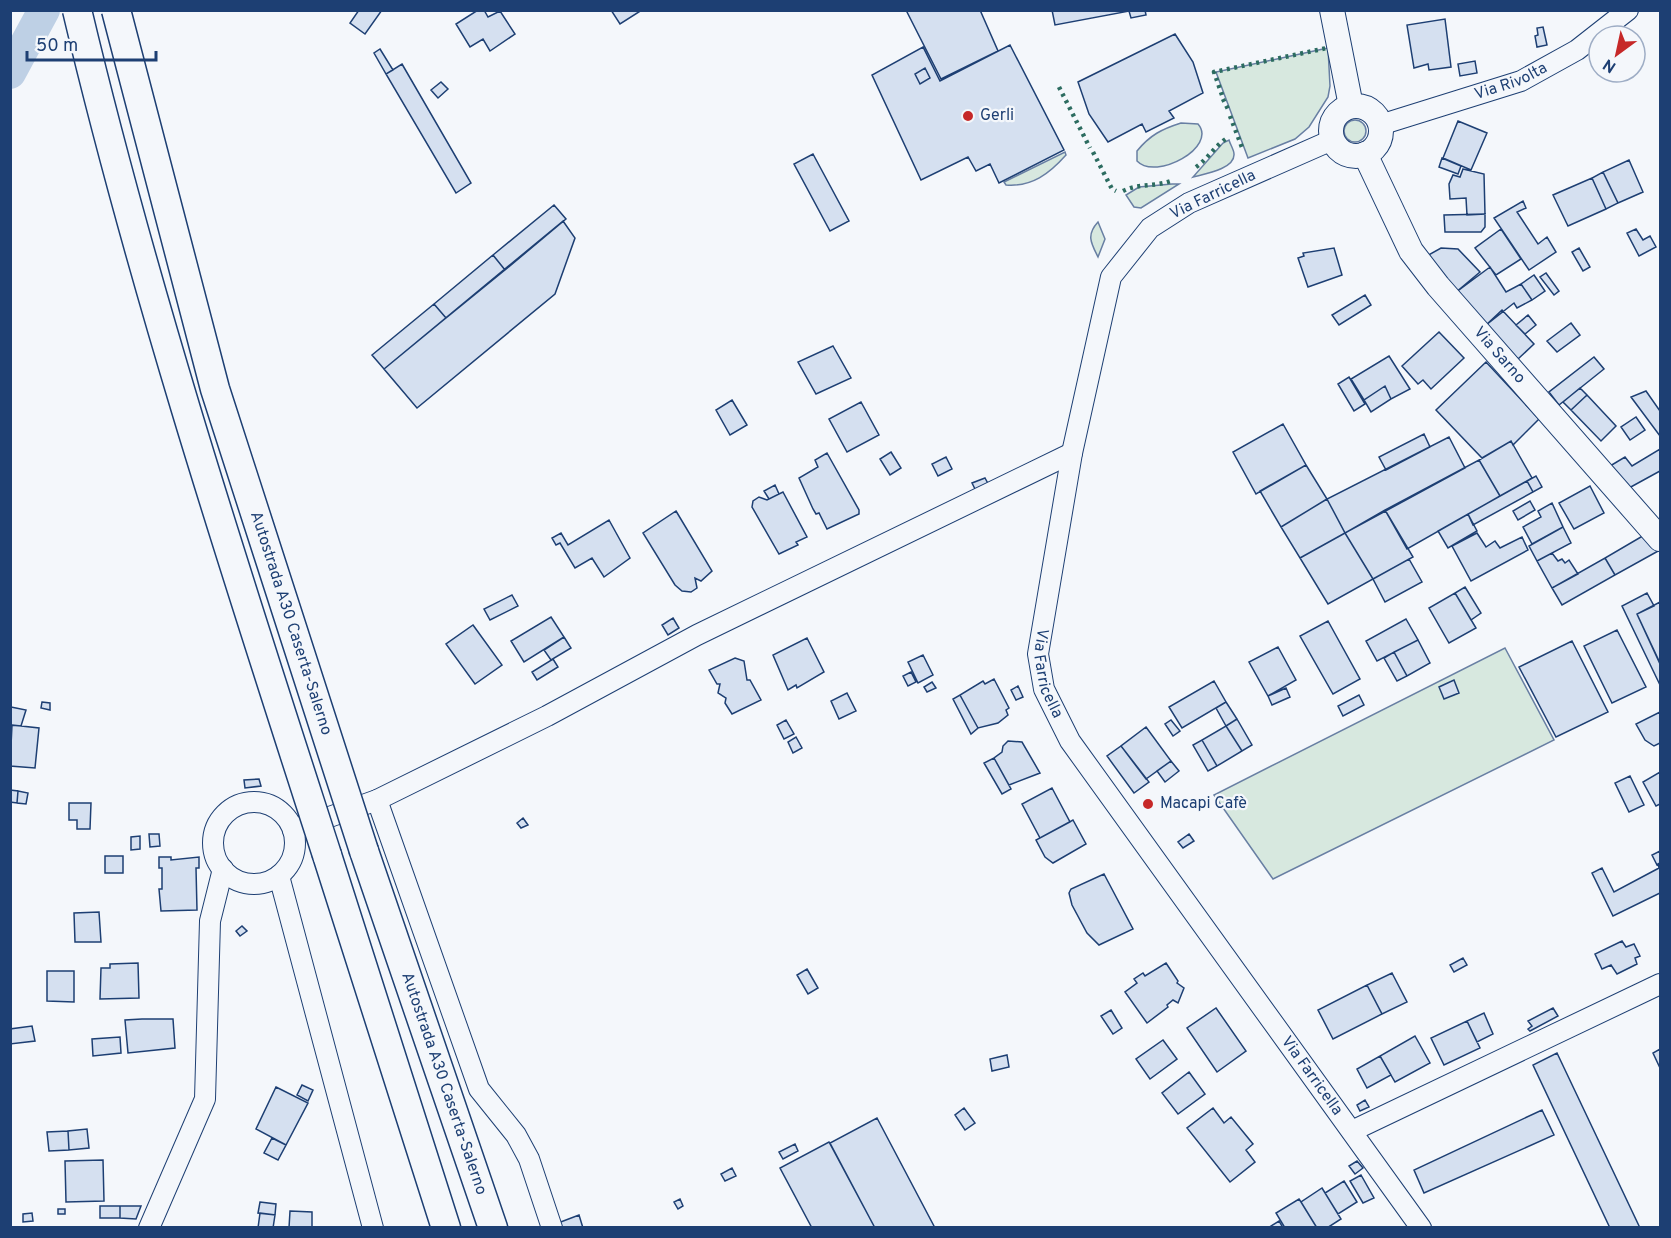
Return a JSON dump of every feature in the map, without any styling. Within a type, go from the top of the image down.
[{"type":"highway","points":[[77,10],[105,126],[205,475],[446,1227]]},
{"type":"highway","name":"Autostrada A30 Caserta-Salerno","points":[[116,10],[214,389],[364,851],[493,1227]]},
{"type":"main road","points":[[1332,10],[1351,106]]},
{"type":"main road","points":[[1351,106],[1366,108],[1372,112],[1380,125],[1376,146],[1365,154],[1357,156],[1342,152],[1332,140],[1334,118],[1351,106]]},
{"type":"main road","name":"Via Sarno","points":[[1365,154],[1411,251],[1438,286],[1660,540]]},
{"type":"street","name":"Via Rivolta","points":[[1380,125],[1521,81],[1577,50],[1628,10]]},
{"type":"street","name":"Via Farricella","points":[[1332,140],[1189,203],[1150,228],[1111,276],[1072,453],[1038,654],[1044,689],[1071,741],[1421,1227]]},
{"type":"street","points":[[293,830],[377,800],[547,716],[697,635],[1072,453]]},
{"type":"street","points":[[377,800],[480,1089],[516,1135],[529,1159],[552,1227]]},
{"type":"street","points":[[259,802],[272,806],[283,814],[293,830],[294,853],[289,866],[279,876],[262,883],[244,883],[223,869],[216,858],[214,837],[222,818],[232,809],[245,803],[259,802]]},
{"type":"street","points":[[149,1227],[205,1099],[210,921],[223,869]]},
{"type":"street","points":[[279,876],[373,1227]]},
{"type":"street","points":[[1352,1131],[1660,984]]},
{"type":"shaded area","points":[[1328,48],[1330,86],[1328,97],[1309,127],[1295,139],[1248,158],[1216,72]]},
{"type":"shaded area","points":[[1355,120],[1363,123],[1366,131],[1363,139],[1355,142],[1347,139],[1344,131],[1347,123]]},
{"type":"shaded area","points":[[1181,123],[1198,124],[1202,133],[1200,142],[1192,151],[1182,159],[1157,167],[1146,166],[1137,161],[1137,151],[1147,141],[1162,130]]},
{"type":"shaded area","points":[[1229,140],[1234,154],[1230,164],[1193,177],[1223,143]]},
{"type":"shaded area","points":[[1065,152],[1066,155],[1060,162],[1039,178],[1024,184],[1006,185],[1004,182]]},
{"type":"shaded area","points":[[1179,184],[1141,208],[1134,207],[1126,195],[1139,187]]},
{"type":"shaded area","points":[[1098,222],[1105,239],[1098,257],[1091,235]]},
{"type":"shaded area","points":[[1505,648],[1554,740],[1273,879],[1214,795]]},
{"type":"building","points":[[359,10],[382,10],[365,34],[350,23]]},
{"type":"building","points":[[478,10],[484,10],[488,17],[500,11],[515,34],[490,51],[483,39],[470,47],[456,24]]},
{"type":"building","points":[[611,10],[642,10],[620,24]]},
{"type":"building","points":[[906,10],[980,10],[998,51],[941,79]]},
{"type":"building","points":[[1052,10],[1145,10],[1146,15],[1131,18],[1129,11],[1055,25]]},
{"type":"building","points":[[1445,19],[1451,67],[1429,70],[1428,64],[1414,68],[1407,25]]},
{"type":"building","points":[[1543,27],[1547,45],[1537,47],[1535,36],[1538,35],[1537,28]]},
{"type":"building","points":[[1175,34],[1193,62],[1203,93],[1169,111],[1174,118],[1146,132],[1142,124],[1108,142],[1089,114],[1078,82]]},
{"type":"building","name":"Gerli","points":[[1010,45],[1064,150],[999,183],[990,164],[976,171],[968,157],[921,180],[872,75],[923,47],[940,81]]},
{"type":"building","points":[[380,49],[393,70],[386,74],[374,53]]},
{"type":"building","points":[[1475,61],[1477,73],[1460,76],[1458,64]]},
{"type":"building","points":[[402,64],[471,183],[456,193],[386,74]]},
{"type":"building","points":[[925,68],[930,78],[920,84],[915,74]]},
{"type":"building","points":[[441,82],[448,89],[438,98],[431,90]]},
{"type":"building","points":[[1458,121],[1487,133],[1471,170],[1443,158]]},
{"type":"building","points":[[813,154],[849,221],[830,231],[794,164]]},
{"type":"building","points":[[1442,158],[1461,166],[1458,174],[1439,167]]},
{"type":"building","points":[[1629,160],[1643,192],[1618,203],[1603,172]]},
{"type":"building","points":[[1463,169],[1484,174],[1485,214],[1467,215],[1466,198],[1450,199],[1449,184],[1453,175],[1460,177]]},
{"type":"building","points":[[1603,172],[1618,203],[1606,209],[1592,178]]},
{"type":"building","points":[[1592,178],[1606,209],[1568,226],[1553,195]]},
{"type":"building","points":[[1523,201],[1526,208],[1517,212],[1538,244],[1547,237],[1556,252],[1529,270],[1494,218]]},
{"type":"building","points":[[554,205],[566,219],[505,270],[493,255]]},
{"type":"building","points":[[1485,214],[1485,227],[1481,232],[1445,232],[1444,215]]},
{"type":"building","points":[[563,221],[575,238],[555,294],[417,408],[384,369]]},
{"type":"building","points":[[1501,229],[1521,259],[1496,275],[1475,248]]},
{"type":"building","points":[[1636,229],[1643,240],[1650,236],[1656,247],[1639,256],[1627,233]]},
{"type":"building","points":[[1334,248],[1342,275],[1308,287],[1298,258],[1304,256],[1303,253]]},
{"type":"building","points":[[1441,248],[1458,249],[1480,272],[1455,293],[1425,257]]},
{"type":"building","points":[[1579,248],[1590,267],[1583,271],[1572,252]]},
{"type":"building","points":[[493,255],[505,270],[446,318],[434,304]]},
{"type":"building","points":[[1490,267],[1506,292],[1521,284],[1532,300],[1517,308],[1514,303],[1486,325],[1455,293]]},
{"type":"building","points":[[1546,273],[1559,291],[1554,295],[1540,277]]},
{"type":"building","points":[[1534,275],[1545,291],[1532,300],[1521,284]]},
{"type":"building","points":[[1365,295],[1371,305],[1339,325],[1332,315]]},
{"type":"building","points":[[434,304],[446,318],[384,369],[372,355]]},
{"type":"building","points":[[1502,310],[1534,344],[1518,359],[1486,325]]},
{"type":"building","points":[[1528,315],[1536,325],[1525,334],[1516,325]]},
{"type":"building","points":[[1571,323],[1580,335],[1557,352],[1547,341]]},
{"type":"building","points":[[1439,332],[1464,358],[1431,389],[1423,380],[1418,384],[1402,366]]},
{"type":"building","points":[[833,346],[851,378],[816,394],[798,362]]},
{"type":"building","points":[[1389,356],[1410,389],[1391,399],[1385,386],[1364,400],[1351,379]]},
{"type":"building","points":[[1594,357],[1604,369],[1559,405],[1549,392]]},
{"type":"building","points":[[1486,362],[1539,419],[1513,445],[1511,441],[1482,458],[1436,410]]},
{"type":"building","points":[[1349,377],[1365,404],[1354,411],[1338,384]]},
{"type":"building","points":[[1385,386],[1391,399],[1371,412],[1364,400]]},
{"type":"building","points":[[1580,388],[1587,395],[1571,410],[1563,402]]},
{"type":"building","points":[[1646,391],[1660,411],[1660,436],[1631,397]]},
{"type":"building","points":[[1587,395],[1616,426],[1601,441],[1571,410]]},
{"type":"building","points":[[732,400],[747,425],[730,435],[716,410]]},
{"type":"building","points":[[861,402],[879,435],[847,452],[829,419]]},
{"type":"building","points":[[1636,417],[1645,430],[1630,440],[1621,427]]},
{"type":"building","points":[[1283,424],[1306,465],[1256,494],[1233,452]]},
{"type":"building","points":[[1424,434],[1430,447],[1386,470],[1379,457]]},
{"type":"building","points":[[1449,437],[1465,468],[1345,533],[1327,499]]},
{"type":"building","points":[[1511,441],[1532,478],[1500,496],[1479,460]]},
{"type":"building","points":[[1660,449],[1660,471],[1629,488],[1610,466],[1625,457],[1632,466]]},
{"type":"building","points":[[891,452],[901,468],[890,475],[880,459]]},
{"type":"building","points":[[827,453],[859,510],[859,514],[827,529],[819,513],[816,514],[813,509],[799,478],[818,467],[815,460]]},
{"type":"building","points":[[946,457],[952,469],[938,476],[932,464]]},
{"type":"building","points":[[1479,460],[1500,496],[1407,549],[1385,510]]},
{"type":"building","points":[[1306,465],[1327,499],[1281,527],[1260,491]]},
{"type":"building","points":[[1536,476],[1542,487],[1533,492],[1527,481]]},
{"type":"building","points":[[985,478],[991,489],[978,495],[972,483]]},
{"type":"building","points":[[1527,481],[1533,492],[1473,525],[1468,514]]},
{"type":"building","points":[[775,485],[779,494],[769,499],[764,491]]},
{"type":"building","points":[[1590,486],[1604,513],[1574,529],[1559,503]]},
{"type":"building","points":[[783,492],[807,537],[796,542],[798,545],[779,554],[752,507],[753,501],[759,497],[767,500]]},
{"type":"building","points":[[1327,499],[1345,533],[1300,558],[1281,527]]},
{"type":"building","points":[[1530,501],[1535,510],[1518,520],[1513,511]]},
{"type":"building","points":[[1552,503],[1563,527],[1532,544],[1523,527],[1541,517],[1538,511]]},
{"type":"building","points":[[1385,510],[1413,557],[1373,579],[1345,533]]},
{"type":"building","points":[[676,511],[712,571],[701,581],[695,578],[697,588],[691,592],[682,591],[675,585],[643,533]]},
{"type":"building","points":[[1468,514],[1477,531],[1448,548],[1438,531]]},
{"type":"building","points":[[609,520],[630,558],[604,577],[592,558],[575,568],[560,543],[556,545],[552,538],[561,533],[568,545]]},
{"type":"building","points":[[1563,527],[1571,543],[1537,561],[1529,546]]},
{"type":"building","points":[[1345,533],[1373,579],[1328,604],[1300,558]]},
{"type":"building","points":[[1477,533],[1486,547],[1495,541],[1500,548],[1522,537],[1528,550],[1471,581],[1452,546]]},
{"type":"building","points":[[1646,534],[1660,550],[1615,575],[1605,558]]},
{"type":"building","points":[[1552,553],[1558,561],[1562,559],[1565,563],[1569,560],[1578,574],[1552,588],[1537,561]]},
{"type":"building","points":[[1605,558],[1615,575],[1562,605],[1552,588]]},
{"type":"building","points":[[1409,559],[1422,582],[1385,602],[1373,579]]},
{"type":"building","points":[[1465,587],[1481,613],[1471,620],[1455,593]]},
{"type":"building","points":[[1455,593],[1476,628],[1449,643],[1429,608]]},
{"type":"building","points":[[1647,593],[1654,606],[1637,614],[1660,664],[1660,685],[1622,606]]},
{"type":"building","points":[[512,595],[518,606],[490,620],[484,609]]},
{"type":"building","points":[[1660,602],[1660,663],[1637,614]]},
{"type":"building","points":[[551,617],[564,637],[524,662],[511,641]]},
{"type":"building","points":[[673,618],[679,628],[668,635],[662,625]]},
{"type":"building","points":[[1406,619],[1418,640],[1377,661],[1366,641]]},
{"type":"building","points":[[1328,621],[1360,679],[1333,694],[1300,636]]},
{"type":"building","points":[[473,625],[502,665],[475,684],[446,644]]},
{"type":"building","points":[[1617,630],[1646,687],[1612,703],[1584,646]]},
{"type":"building","points":[[564,637],[571,648],[551,660],[544,650]]},
{"type":"building","points":[[807,638],[824,672],[797,688],[796,685],[788,690],[773,655]]},
{"type":"building","points":[[1418,640],[1430,663],[1407,676],[1394,652]]},
{"type":"building","points":[[1572,641],[1608,712],[1556,737],[1519,667]]},
{"type":"building","points":[[1278,647],[1296,680],[1268,696],[1249,662]]},
{"type":"building","points":[[1394,652],[1407,676],[1397,681],[1384,658]]},
{"type":"building","points":[[923,655],[933,675],[918,683],[908,662]]},
{"type":"building","points":[[735,658],[744,661],[747,680],[750,680],[761,700],[732,714],[725,703],[726,698],[718,693],[720,684],[717,684],[709,670]]},
{"type":"building","points":[[553,659],[558,667],[537,680],[532,672]]},
{"type":"building","points":[[911,672],[916,682],[908,686],[903,676]]},
{"type":"building","points":[[994,679],[1009,708],[1006,710],[1008,715],[998,723],[978,728],[960,695],[983,681],[985,684]]},
{"type":"building","points":[[1454,680],[1459,693],[1444,699],[1439,687]]},
{"type":"building","points":[[1214,681],[1226,702],[1182,728],[1169,707]]},
{"type":"building","points":[[932,682],[936,688],[927,692],[924,687]]},
{"type":"building","points":[[1018,686],[1023,697],[1016,700],[1011,690]]},
{"type":"building","points":[[1286,688],[1290,697],[1272,705],[1268,696]]},
{"type":"building","points":[[847,693],[856,711],[839,719],[831,701]]},
{"type":"building","points":[[960,695],[978,728],[971,734],[953,699]]},
{"type":"building","points":[[1359,695],[1364,705],[1343,716],[1338,706]]},
{"type":"building","points":[[42,702],[50,703],[50,710],[41,708]]},
{"type":"building","points":[[1226,702],[1237,719],[1226,726],[1216,708]]},
{"type":"building","points":[[11,707],[26,710],[21,726],[10,725]]},
{"type":"building","points":[[1660,712],[1660,743],[1654,746],[1645,740],[1636,724]]},
{"type":"building","points":[[1237,719],[1252,745],[1242,751],[1226,726]]},
{"type":"building","points":[[786,720],[794,734],[784,739],[777,725]]},
{"type":"building","points":[[1171,720],[1180,731],[1173,736],[1165,724]]},
{"type":"building","points":[[12,725],[39,728],[35,768],[10,766]]},
{"type":"building","points":[[1226,726],[1242,751],[1217,766],[1202,740]]},
{"type":"building","points":[[1146,727],[1171,761],[1146,779],[1121,746]]},
{"type":"building","points":[[796,737],[802,748],[793,753],[788,742]]},
{"type":"building","points":[[1202,740],[1217,766],[1208,771],[1193,745]]},
{"type":"building","points":[[1008,741],[1022,742],[1040,773],[1009,785],[994,758],[1002,752],[1003,746]]},
{"type":"building","points":[[1121,746],[1149,782],[1134,793],[1107,756]]},
{"type":"building","points":[[994,758],[1011,789],[1002,794],[984,763]]},
{"type":"building","points":[[1171,761],[1179,771],[1165,782],[1157,771]]},
{"type":"building","points":[[1660,772],[1660,804],[1656,806],[1643,782]]},
{"type":"building","points":[[1630,776],[1644,805],[1629,812],[1615,783]]},
{"type":"building","points":[[259,779],[261,786],[245,788],[244,780]]},
{"type":"building","points":[[1052,788],[1070,822],[1040,838],[1022,804]]},
{"type":"building","points":[[10,790],[18,791],[17,803],[10,802]]},
{"type":"building","points":[[18,791],[28,793],[26,804],[17,803]]},
{"type":"building","points":[[69,803],[91,803],[90,829],[77,829],[77,820],[69,820]]},
{"type":"building","points":[[523,818],[528,825],[521,828],[517,823]]},
{"type":"building","points":[[1073,820],[1086,844],[1053,863],[1045,857],[1036,840]]},
{"type":"building","points":[[149,834],[159,834],[160,846],[150,847]]},
{"type":"building","points":[[1189,834],[1194,841],[1183,848],[1178,842]]},
{"type":"building","points":[[140,836],[140,849],[131,850],[131,837]]},
{"type":"building","points":[[1660,851],[1660,863],[1657,865],[1652,855]]},
{"type":"building","points":[[105,856],[123,856],[123,873],[105,873]]},
{"type":"building","points":[[159,857],[171,857],[171,860],[199,857],[199,868],[196,868],[197,910],[161,911],[159,889],[162,889],[162,868],[159,868]]},
{"type":"building","points":[[1660,863],[1660,893],[1613,916],[1592,873],[1602,868],[1614,892],[1659,868]]},
{"type":"building","points":[[1104,874],[1133,929],[1099,945],[1087,933],[1072,905],[1069,893],[1071,889]]},
{"type":"building","points":[[99,912],[101,942],[75,942],[74,913]]},
{"type":"building","points":[[242,926],[247,931],[240,936],[236,931]]},
{"type":"building","points":[[1622,941],[1626,947],[1634,944],[1640,956],[1635,958],[1637,964],[1617,974],[1611,965],[1602,969],[1595,954]]},
{"type":"building","points":[[1463,958],[1467,965],[1454,972],[1450,965]]},
{"type":"building","points":[[138,963],[139,998],[100,999],[101,968],[110,968],[110,964]]},
{"type":"building","points":[[1166,963],[1178,981],[1177,983],[1184,988],[1178,1003],[1173,1000],[1167,1005],[1168,1007],[1147,1023],[1125,992],[1137,983],[1134,979],[1143,973],[1145,976]]},
{"type":"building","points":[[807,969],[818,988],[808,994],[797,975]]},
{"type":"building","points":[[47,971],[74,971],[74,1002],[47,1001]]},
{"type":"building","points":[[1392,973],[1407,1002],[1382,1014],[1367,985]]},
{"type":"building","points":[[1367,985],[1382,1014],[1333,1039],[1318,1010]]},
{"type":"building","points":[[1216,1008],[1246,1051],[1217,1072],[1187,1028]]},
{"type":"building","points":[[1553,1008],[1558,1016],[1530,1031],[1528,1029],[1532,1026],[1528,1021]]},
{"type":"building","points":[[1111,1010],[1122,1028],[1113,1034],[1101,1016]]},
{"type":"building","points":[[1484,1013],[1493,1034],[1477,1042],[1467,1021]]},
{"type":"building","points":[[173,1019],[175,1048],[128,1053],[125,1020]]},
{"type":"building","points":[[1467,1021],[1480,1048],[1444,1065],[1431,1038]]},
{"type":"building","points":[[32,1026],[35,1041],[10,1044],[10,1029]]},
{"type":"building","points":[[1415,1036],[1430,1063],[1395,1082],[1380,1056]]},
{"type":"building","points":[[120,1037],[121,1053],[93,1056],[92,1039]]},
{"type":"building","points":[[1163,1040],[1177,1059],[1150,1079],[1136,1059]]},
{"type":"building","points":[[1660,1049],[1660,1068],[1653,1053]]},
{"type":"building","points":[[1557,1053],[1640,1228],[1610,1228],[1533,1065]]},
{"type":"building","points":[[1007,1055],[1009,1067],[992,1071],[990,1059]]},
{"type":"building","points":[[1380,1056],[1391,1075],[1367,1088],[1357,1069]]},
{"type":"building","points":[[1189,1072],[1205,1094],[1178,1114],[1162,1093]]},
{"type":"building","points":[[302,1085],[313,1090],[308,1101],[297,1095]]},
{"type":"building","points":[[276,1087],[308,1103],[286,1145],[256,1129]]},
{"type":"building","points":[[1365,1100],[1369,1107],[1360,1111],[1357,1105]]},
{"type":"building","points":[[964,1108],[975,1123],[965,1130],[955,1115]]},
{"type":"building","points":[[1213,1108],[1224,1123],[1231,1117],[1253,1144],[1246,1150],[1255,1162],[1230,1182],[1187,1128]]},
{"type":"building","points":[[1542,1110],[1554,1135],[1424,1193],[1414,1170]]},
{"type":"building","points":[[877,1118],[935,1228],[875,1228],[830,1143]]},
{"type":"building","points":[[87,1129],[89,1148],[69,1150],[68,1131]]},
{"type":"building","points":[[68,1131],[69,1150],[49,1151],[47,1132]]},
{"type":"building","points":[[272,1138],[286,1145],[278,1160],[264,1153]]},
{"type":"building","points":[[829,1142],[875,1228],[812,1228],[780,1168]]},
{"type":"building","points":[[795,1144],[798,1151],[783,1159],[779,1152]]},
{"type":"building","points":[[103,1160],[104,1201],[66,1202],[65,1161]]},
{"type":"building","points":[[1357,1161],[1363,1168],[1355,1174],[1349,1166]]},
{"type":"building","points":[[732,1168],[736,1176],[725,1181],[721,1174]]},
{"type":"building","points":[[1361,1175],[1374,1198],[1363,1203],[1350,1181]]},
{"type":"building","points":[[1344,1181],[1357,1202],[1338,1214],[1325,1193]]},
{"type":"building","points":[[1322,1188],[1341,1219],[1327,1228],[1317,1228],[1301,1202]]},
{"type":"building","points":[[680,1199],[683,1206],[678,1209],[674,1202]]},
{"type":"building","points":[[1299,1199],[1317,1228],[1285,1228],[1276,1213]]},
{"type":"building","points":[[260,1202],[276,1204],[275,1215],[258,1213]]},
{"type":"building","points":[[100,1206],[120,1206],[120,1218],[100,1218]]},
{"type":"building","points":[[120,1206],[141,1206],[136,1219],[120,1218]]},
{"type":"building","points":[[58,1209],[65,1209],[65,1214],[58,1214]]},
{"type":"building","points":[[290,1211],[312,1212],[312,1228],[289,1228]]},
{"type":"building","points":[[32,1213],[33,1221],[23,1222],[23,1214]]},
{"type":"building","points":[[260,1213],[275,1215],[273,1228],[258,1228]]},
{"type":"building","points":[[579,1215],[583,1228],[559,1228],[558,1223]]},
{"type":"building","points":[[1279,1221],[1283,1228],[1268,1228]]},
{"type":"waterway","points":[[10,73],[44,10]]},
{"type":"hedge","points":[[1222,95],[1214,72],[1327,48]]},
{"type":"hedge","points":[[1059,87],[1090,148]]},
{"type":"hedge","points":[[1223,99],[1229,111]]},
{"type":"hedge","points":[[1230,116],[1243,150]]},
{"type":"hedge","points":[[1196,167],[1229,137]]},
{"type":"hedge","points":[[1093,152],[1112,189],[1116,191]]},
{"type":"hedge","points":[[1123,191],[1171,181]]},
{"type":"place","name":"Gerli","points":[[968,116]]},
{"type":"place","name":"Macapi Cafè","points":[[1148,804]]}]
